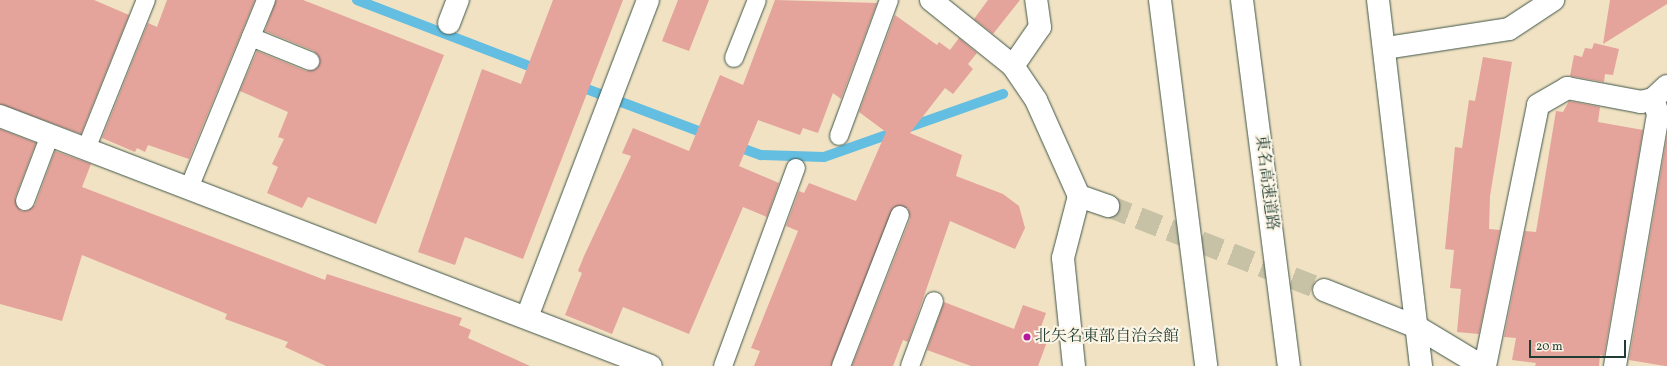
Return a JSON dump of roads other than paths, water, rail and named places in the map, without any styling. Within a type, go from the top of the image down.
[{"type":"main road","points":[[449,23],[458,0]]},
{"type":"main road","points":[[527,317],[648,0]]},
{"type":"main road","points":[[931,0],[1013,66],[1036,100],[1079,196],[1063,258],[1074,366]]},
{"type":"main road","points":[[1013,66],[1040,27],[1036,0]]},
{"type":"main road","points":[[1160,0],[1206,366]]},
{"type":"main road","name":"東名高速道路","points":[[1242,0],[1289,366]]},
{"type":"main road","points":[[1378,0],[1386,48],[1421,366]]},
{"type":"main road","points":[[1386,48],[1509,29],[1553,0]]},
{"type":"main road","points":[[1485,366],[1538,106],[1567,88],[1641,102],[1660,92]]},
{"type":"main road","points":[[1615,366],[1658,114],[1660,92]]},
{"type":"main road","points":[[0,116],[527,317],[651,366]]},
{"type":"main road","points":[[1079,196],[1108,206]]},
{"type":"main road","points":[[1324,290],[1417,327],[1482,366]]},
{"type":"lane","points":[[86,149],[146,0]]},
{"type":"lane","points":[[189,188],[266,0]]},
{"type":"lane","points":[[734,58],[757,0]]},
{"type":"lane","points":[[839,136],[889,0]]},
{"type":"lane","points":[[251,37],[310,61]]},
{"type":"lane","points":[[25,201],[50,135]]},
{"type":"lane","points":[[723,366],[796,168]]},
{"type":"lane","points":[[841,366],[900,214]]},
{"type":"lane","points":[[910,366],[934,301]]},
{"type":"waterway","points":[[357,0],[539,70]]},
{"type":"waterway","points":[[576,85],[709,135]]},
{"type":"waterway","points":[[733,145],[761,155],[824,157],[1003,94]]},
{"type":"tunnel","points":[[1108,206],[1324,290]]},
{"type":"place","name":"北矢名東部自治会館","points":[[1027,337]]}]
